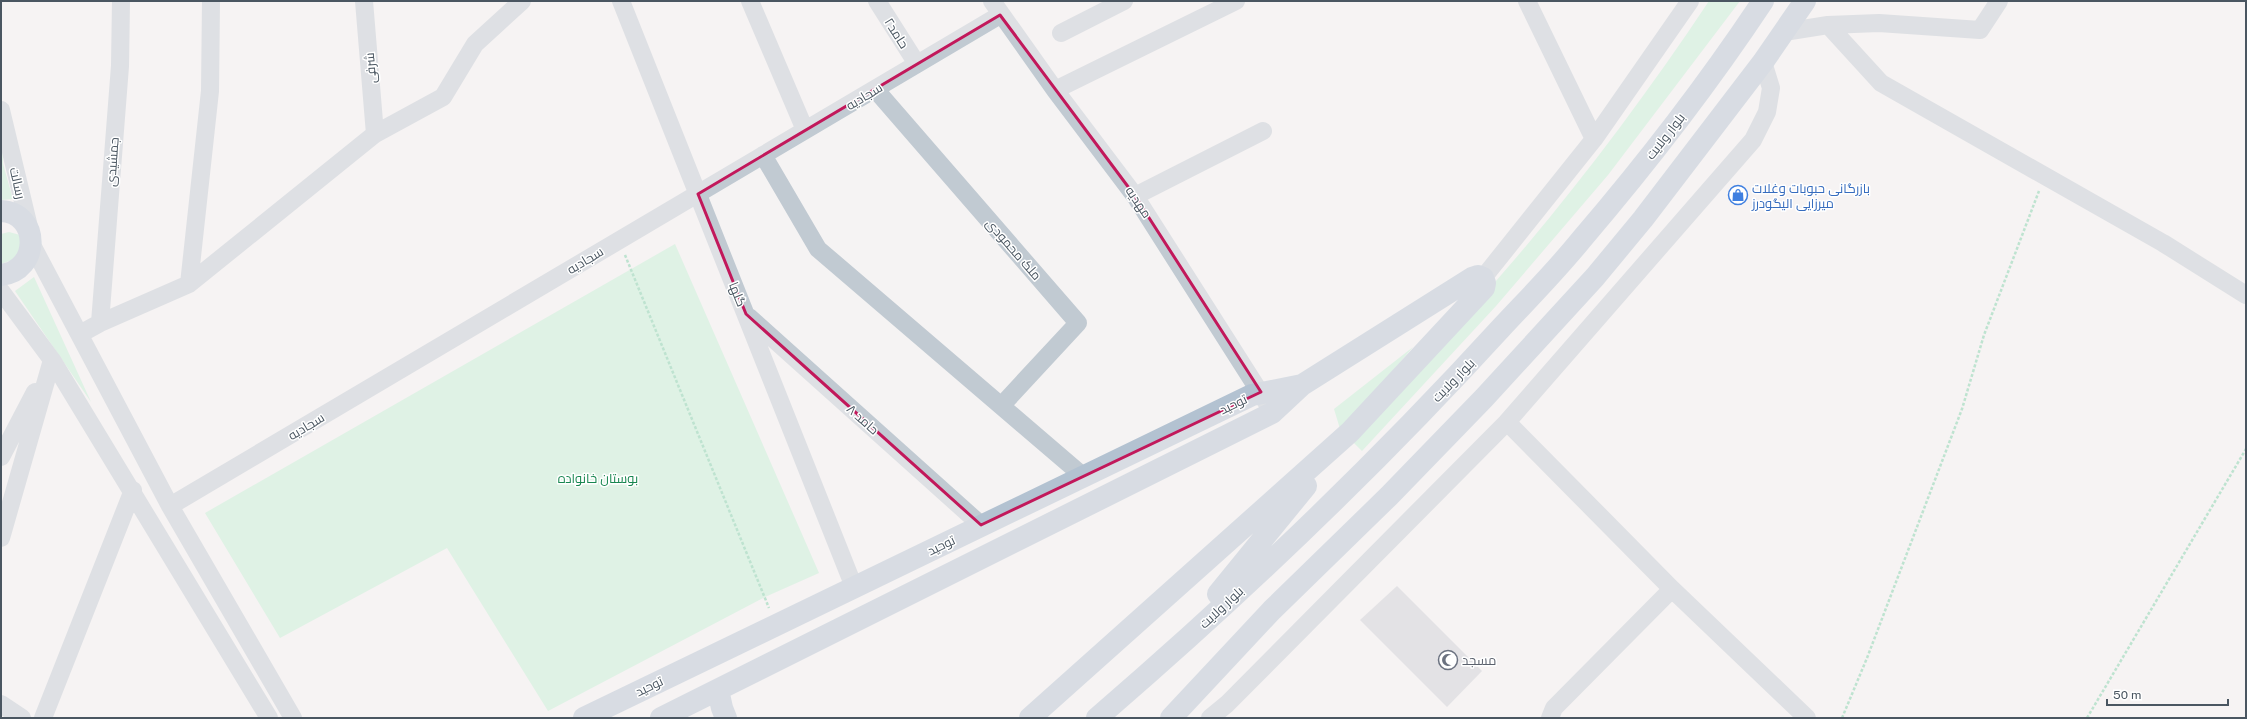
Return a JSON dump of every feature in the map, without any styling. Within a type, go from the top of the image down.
[{"type":"main road","name":"بلوار ولایت","points":[[1097,718],[1162,662],[1351,485],[1456,377],[1581,241],[1675,123],[1763,1]]},
{"type":"main road","points":[[1171,718],[1272,610],[1389,496],[1484,398],[1595,277],[1643,219],[1763,62],[1805,1]]},
{"type":"main road","points":[[1,211],[12,213],[20,217],[31,239],[30,255],[24,264],[16,270],[1,275]]},
{"type":"main road","name":"توحید","points":[[669,717],[718,690],[1272,413],[1302,385],[1454,292],[1472,278],[1478,276],[1482,278]]},
{"type":"main road","points":[[1162,662],[1350,432],[1484,288],[1485,282],[1482,278]]},
{"type":"main road","name":"توحید","points":[[586,718],[981,525],[1261,392],[1302,385]]},
{"type":"main road","points":[[1030,718],[1350,432]]},
{"type":"main road","points":[[718,690],[726,718]]},
{"type":"main road","points":[[638,692],[669,717]]},
{"type":"street","name":"جمشیدی","points":[[100,323],[120,66],[121,1]]},
{"type":"street","points":[[189,284],[210,91],[211,1]]},
{"type":"street","name":"شرفی","points":[[364,1],[375,134]]},
{"type":"street","points":[[80,334],[100,323],[189,284],[375,134],[443,97],[475,44],[522,1]]},
{"type":"street","name":"گلها","points":[[622,1],[854,587]]},
{"type":"street","points":[[750,1],[805,130]]},
{"type":"street","name":"حامد۲","points":[[877,1],[917,64]]},
{"type":"street","points":[[1061,34],[1124,1]]},
{"type":"street","points":[[1055,90],[1236,1]]},
{"type":"street","points":[[1527,1],[1594,139]]},
{"type":"street","points":[[1482,278],[1594,139],[1690,1]]},
{"type":"street","points":[[1784,32],[1828,25],[1879,22],[1980,30],[1999,1]]},
{"type":"street","name":"سجادیه","points":[[170,506],[917,64],[996,8]]},
{"type":"street","name":"مهدیه","points":[[996,8],[1055,90],[1135,196],[1261,392],[1272,413]]},
{"type":"street","points":[[1828,25],[1881,83],[2044,177],[2163,243],[2246,295]]},
{"type":"street","points":[[1210,718],[1227,704],[1507,422],[1753,140],[1767,112],[1771,88],[1763,62]]},
{"type":"street","name":"ملک محمودی","points":[[875,89],[1078,322],[1001,406]]},
{"type":"street","name":"رسالت","points":[[1,110],[31,239],[170,506],[293,718]]},
{"type":"street","points":[[1135,196],[1263,131]]},
{"type":"street","points":[[763,155],[818,249],[1083,476]]},
{"type":"street","points":[[1,291],[52,360],[133,490],[269,718]]},
{"type":"street","name":"حامد ۸","points":[[746,314],[981,525]]},
{"type":"street","points":[[1,457],[52,360]]},
{"type":"street","points":[[1,538],[52,360]]},
{"type":"street","points":[[1507,422],[1672,589],[1807,718]]},
{"type":"street","points":[[43,718],[133,490]]},
{"type":"street","points":[[1550,718],[1554,708],[1672,589]]},
{"type":"street","points":[[1,704],[22,718]]},
{"type":"path","points":[[1842,718],[1867,658],[1959,416],[1984,334],[2044,177]]},
{"type":"path","points":[[619,240],[775,625]]},
{"type":"path","points":[[2087,718],[2246,449]]},
{"type":"highlighted area","points":[[1000,15],[1135,196],[1261,392],[981,525],[746,314],[698,194]]},
{"type":"green space","points":[[1709,1],[1740,1],[1608,175],[1496,306],[1362,451],[1353,442],[1455,328],[1541,228],[1640,101]]},
{"type":"green space","points":[[1,119],[3,164],[13,199],[1,200]]},
{"type":"green space","points":[[9,232],[20,235],[26,255],[1,264],[1,234]]},
{"type":"green space","name":"بوستان خانواده","points":[[675,244],[819,573],[765,597],[548,711],[447,548],[280,638],[205,513]]},
{"type":"green space","points":[[34,277],[91,402],[15,291]]},
{"type":"green space","points":[[1413,347],[1341,432],[1334,409]]},
{"type":"building","points":[[1397,586],[1482,671],[1447,707],[1360,620]]},
{"type":"place","name":"بازرگانی حبوبات وغلات میرزایی الیگودرز","points":[[1738,195]]},
{"type":"place","name":"مسجد","points":[[1448,660]]}]
